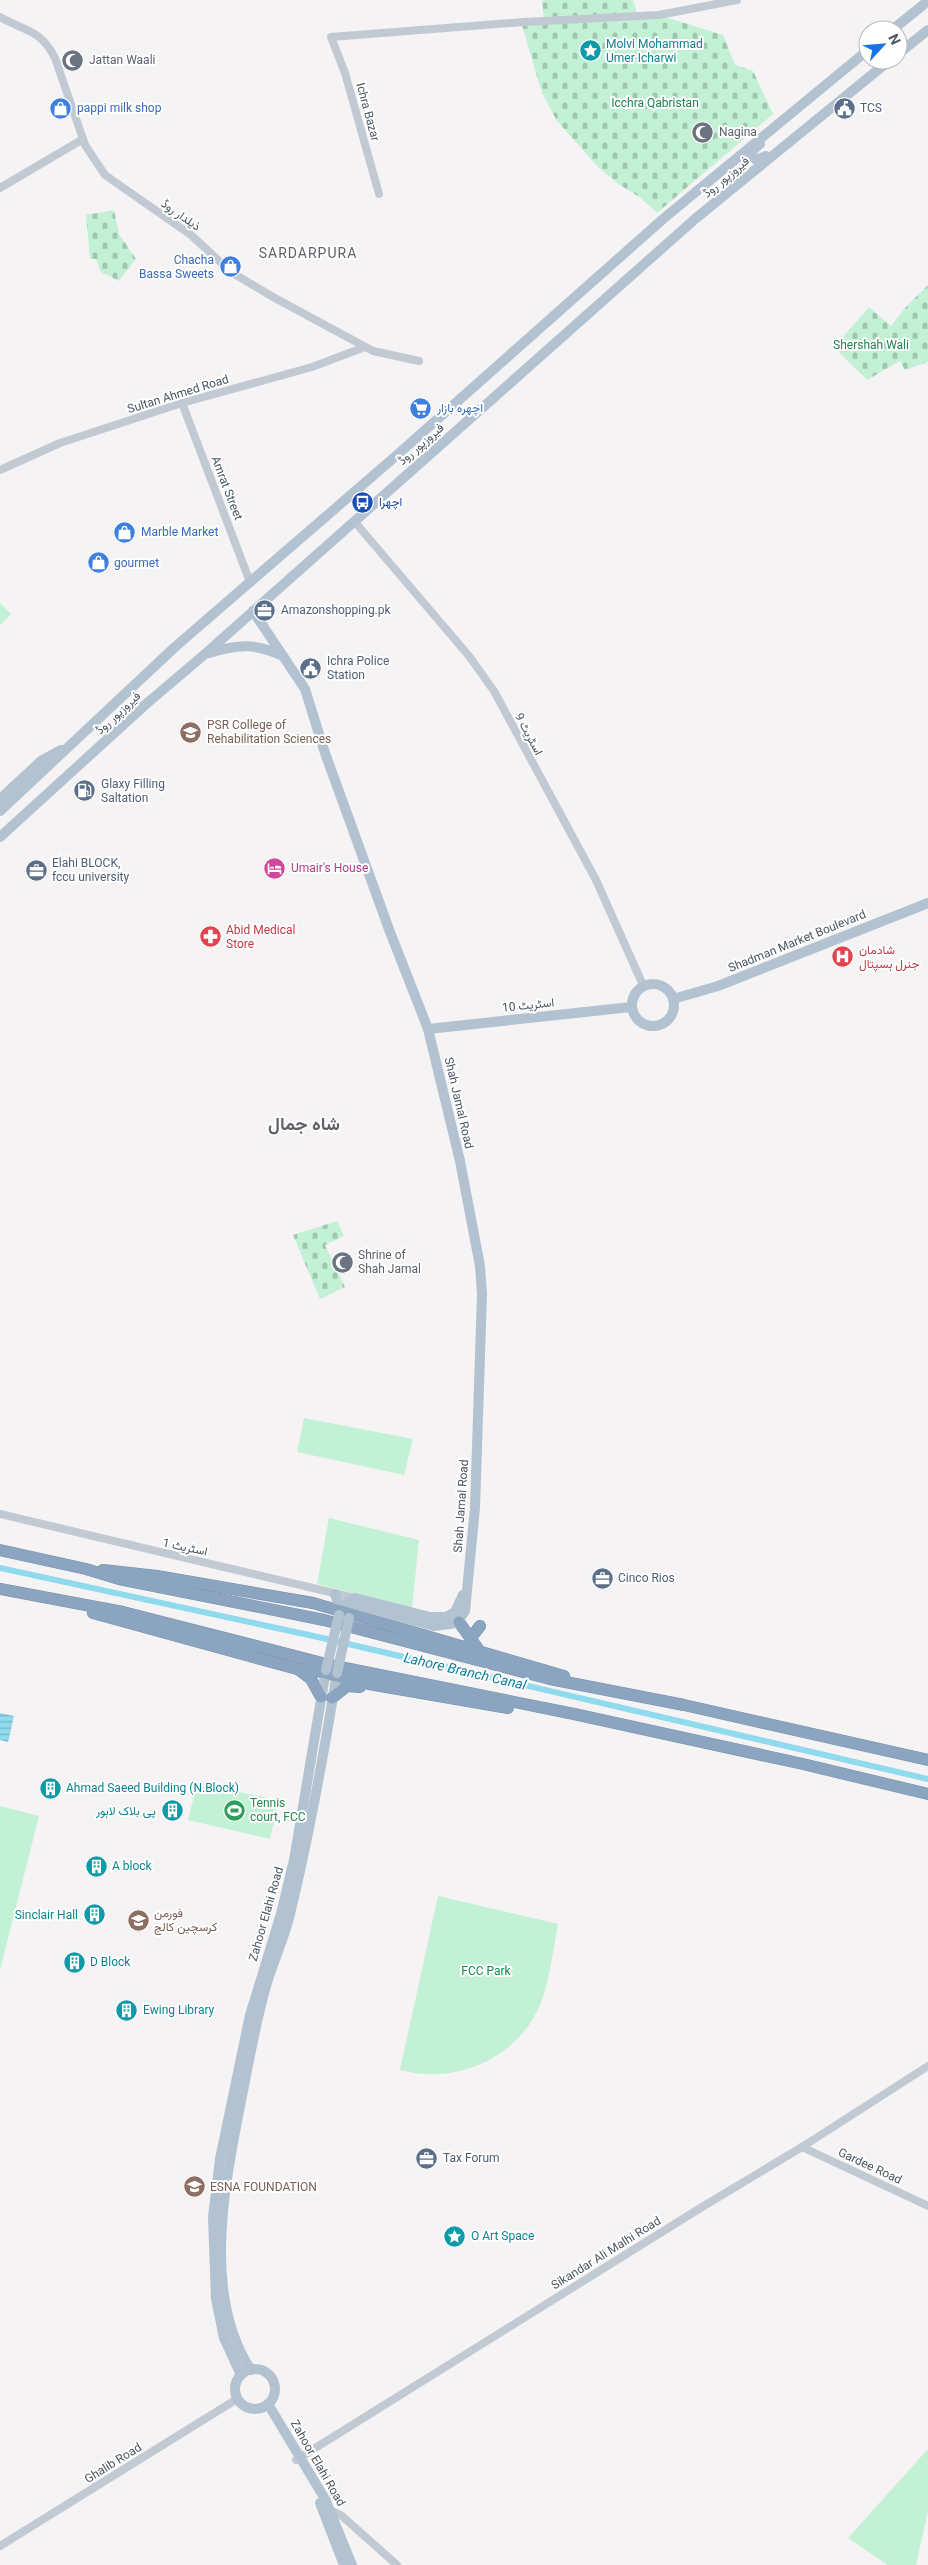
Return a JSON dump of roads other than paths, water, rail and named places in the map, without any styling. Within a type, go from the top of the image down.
[{"type":"highway","points":[[0,1550],[86,1569],[119,1579],[324,1620],[550,1679],[684,1704],[928,1760]]},
{"type":"highway","points":[[86,1569],[157,1576],[313,1603],[345,1614],[549,1670],[582,1684]]},
{"type":"highway","points":[[0,1589],[123,1612],[330,1665],[574,1714],[803,1764],[928,1794]]},
{"type":"highway","points":[[27,1595],[297,1669],[331,1673],[369,1684],[516,1710],[574,1714]]},
{"type":"highway","points":[[459,1622],[478,1649]]},
{"type":"highway","points":[[470,1639],[480,1626]]},
{"type":"highway","points":[[297,1669],[311,1678],[326,1698],[348,1686],[362,1687],[369,1684]]},
{"type":"main road","points":[[904,20],[928,0]]},
{"type":"main road","points":[[908,46],[928,30]]},
{"type":"main road","name":"فیروزپور روڈ","points":[[0,811],[175,647],[397,455],[686,199],[858,58]]},
{"type":"main road","name":"فیروزپور روڈ","points":[[0,837],[144,705],[205,654],[695,219],[877,70]]},
{"type":"main road","points":[[819,90],[810,103],[752,150],[752,155],[756,160],[764,157],[818,113],[834,104]]},
{"type":"main road","points":[[686,199],[699,194],[739,160],[747,159],[751,164],[747,171],[707,205],[695,219]]},
{"type":"main road","name":"Shah Jamal Road","points":[[253,611],[305,689],[325,753],[390,932],[428,1029],[460,1161],[480,1266],[482,1294],[475,1508],[468,1583]]},
{"type":"main road","points":[[205,654],[249,645],[265,648],[282,656]]},
{"type":"main road","name":"فیروزپور روڈ","points":[[0,799],[40,760],[74,743]]},
{"type":"main road","name":"Shadman Market Boulevard","points":[[673,999],[718,986],[928,903]]},
{"type":"main road","points":[[658,984],[665,987],[673,999],[671,1016],[662,1024],[655,1026],[642,1024],[633,1014],[631,1007],[634,994],[643,986],[658,984]]},
{"type":"main road","name":"اسٹریٹ 10","points":[[428,1029],[631,1007]]},
{"type":"main road","points":[[345,1614],[348,1601],[355,1598],[442,1618],[458,1609],[468,1583]]},
{"type":"main road","points":[[345,1614],[358,1606],[434,1626],[449,1626],[459,1622],[466,1605],[468,1583]]},
{"type":"main road","points":[[335,1594],[345,1614]]},
{"type":"main road","name":"Zahoor Elahi Road","points":[[241,2375],[224,2338],[216,2299],[213,2217],[220,2159],[250,2015],[281,1914],[294,1860],[331,1673],[345,1614]]},
{"type":"main road","name":"Zahoor Elahi Road","points":[[251,2370],[236,2345],[228,2314],[222,2251],[222,2204],[257,2020],[289,1916],[326,1698]]},
{"type":"main road","points":[[251,2370],[263,2371],[272,2380],[274,2393],[266,2406],[252,2409],[237,2399],[235,2386],[241,2375],[251,2370]]},
{"type":"main road","name":"Zahoor Elahi Road","points":[[266,2406],[332,2513],[352,2565]]},
{"type":"main road","name":"Zahoor Elahi Road","points":[[298,2459],[319,2501],[344,2565]]},
{"type":"street","name":"Ichra Bazar","points":[[379,194],[345,73],[331,37],[524,22],[659,15],[737,0]]},
{"type":"street","name":"ذیلدار روڈ","points":[[0,17],[40,36],[49,46],[83,139],[105,175],[191,235],[231,272],[307,317],[365,348],[419,361]]},
{"type":"street","points":[[0,188],[83,139]]},
{"type":"street","name":"Sultan Ahmed Road","points":[[0,470],[60,443],[182,403],[312,367],[365,348]]},
{"type":"street","name":"Amrat Street","points":[[182,403],[250,582]]},
{"type":"street","name":"اسٹریٹ 9","points":[[354,521],[468,656],[494,691],[596,880],[643,986]]},
{"type":"street","name":"اسٹریٹ 1","points":[[0,1514],[355,1598]]},
{"type":"street","name":"Sikandar Ali Malhi Road","points":[[298,2459],[702,2207],[802,2147],[928,2066]]},
{"type":"street","name":"Gardee Road","points":[[802,2147],[928,2206]]},
{"type":"street","name":"Ghalib Road","points":[[0,2546],[237,2399]]},
{"type":"street","points":[[332,2513],[338,2512],[397,2565]]},
{"type":"water","points":[[0,1713],[14,1716],[8,1742],[0,1740]]},
{"type":"waterway","name":"Lahore Branch Canal","points":[[0,1568],[318,1637],[928,1779]]},
{"type":"place","name":"Molvi Mohammad Umer Icharwi","points":[[590,51]]},
{"type":"place","name":"Jattan Waali","points":[[73,60]]},
{"type":"place","name":"pappi milk shop","points":[[61,108]]},
{"type":"place","name":"TCS","points":[[844,108]]},
{"type":"place","name":"Nagina","points":[[703,132]]},
{"type":"place","name":"Chacha Bassa Sweets","points":[[230,267]]},
{"type":"place","name":"اچھرہ بازار","points":[[421,408]]},
{"type":"place","name":"اچھرا","points":[[363,502]]},
{"type":"place","name":"Marble Market","points":[[125,532]]},
{"type":"place","name":"gourmet","points":[[98,563]]},
{"type":"place","name":"Amazonshopping.pk","points":[[265,610]]},
{"type":"place","name":"Ichra Police Station","points":[[311,668]]},
{"type":"place","name":"PSR College of Rehabilitation Sciences","points":[[191,732]]},
{"type":"place","name":"Glaxy Filling Saltation","points":[[85,791]]},
{"type":"place","name":"Umair's House","points":[[275,868]]},
{"type":"place","name":"Elahi BLOCK, fccu university","points":[[36,870]]},
{"type":"place","name":"Abid Medical Store","points":[[210,937]]},
{"type":"place","name":"شادمان جنرل ہسپتال","points":[[843,957]]},
{"type":"place","name":"Shrine of Shah Jamal","points":[[342,1262]]},
{"type":"place","name":"Cinco Rios","points":[[602,1578]]},
{"type":"place","name":"Ahmad Saeed Building (N.Block)","points":[[50,1788]]},
{"type":"place","name":"Tennis court, FCC","points":[[234,1810]]},
{"type":"place","name":"پی بلاک لاہور","points":[[172,1811]]},
{"type":"place","name":"A block","points":[[96,1866]]},
{"type":"place","name":"Sinclair Hall","points":[[94,1915]]},
{"type":"place","name":"فورمن کرسچین کالج","points":[[138,1920]]},
{"type":"place","name":"D Block","points":[[74,1962]]},
{"type":"place","name":"Ewing Library","points":[[127,2010]]},
{"type":"place","name":"Tax Forum","points":[[427,2158]]},
{"type":"place","name":"ESNA FOUNDATION","points":[[194,2187]]},
{"type":"place","name":"O Art Space","points":[[455,2236]]},
{"type":"district","name":"SARDARPURA","points":[[308,253]]},
{"type":"district","name":"شاہ جمال","points":[[304,1124]]},
{"type":"park label","name":"Icchra Qabristan","points":[[655,103]]},
{"type":"park label","name":"Shershah Wali","points":[[871,345]]},
{"type":"park label","name":"FCC Park","points":[[486,1971]]}]
